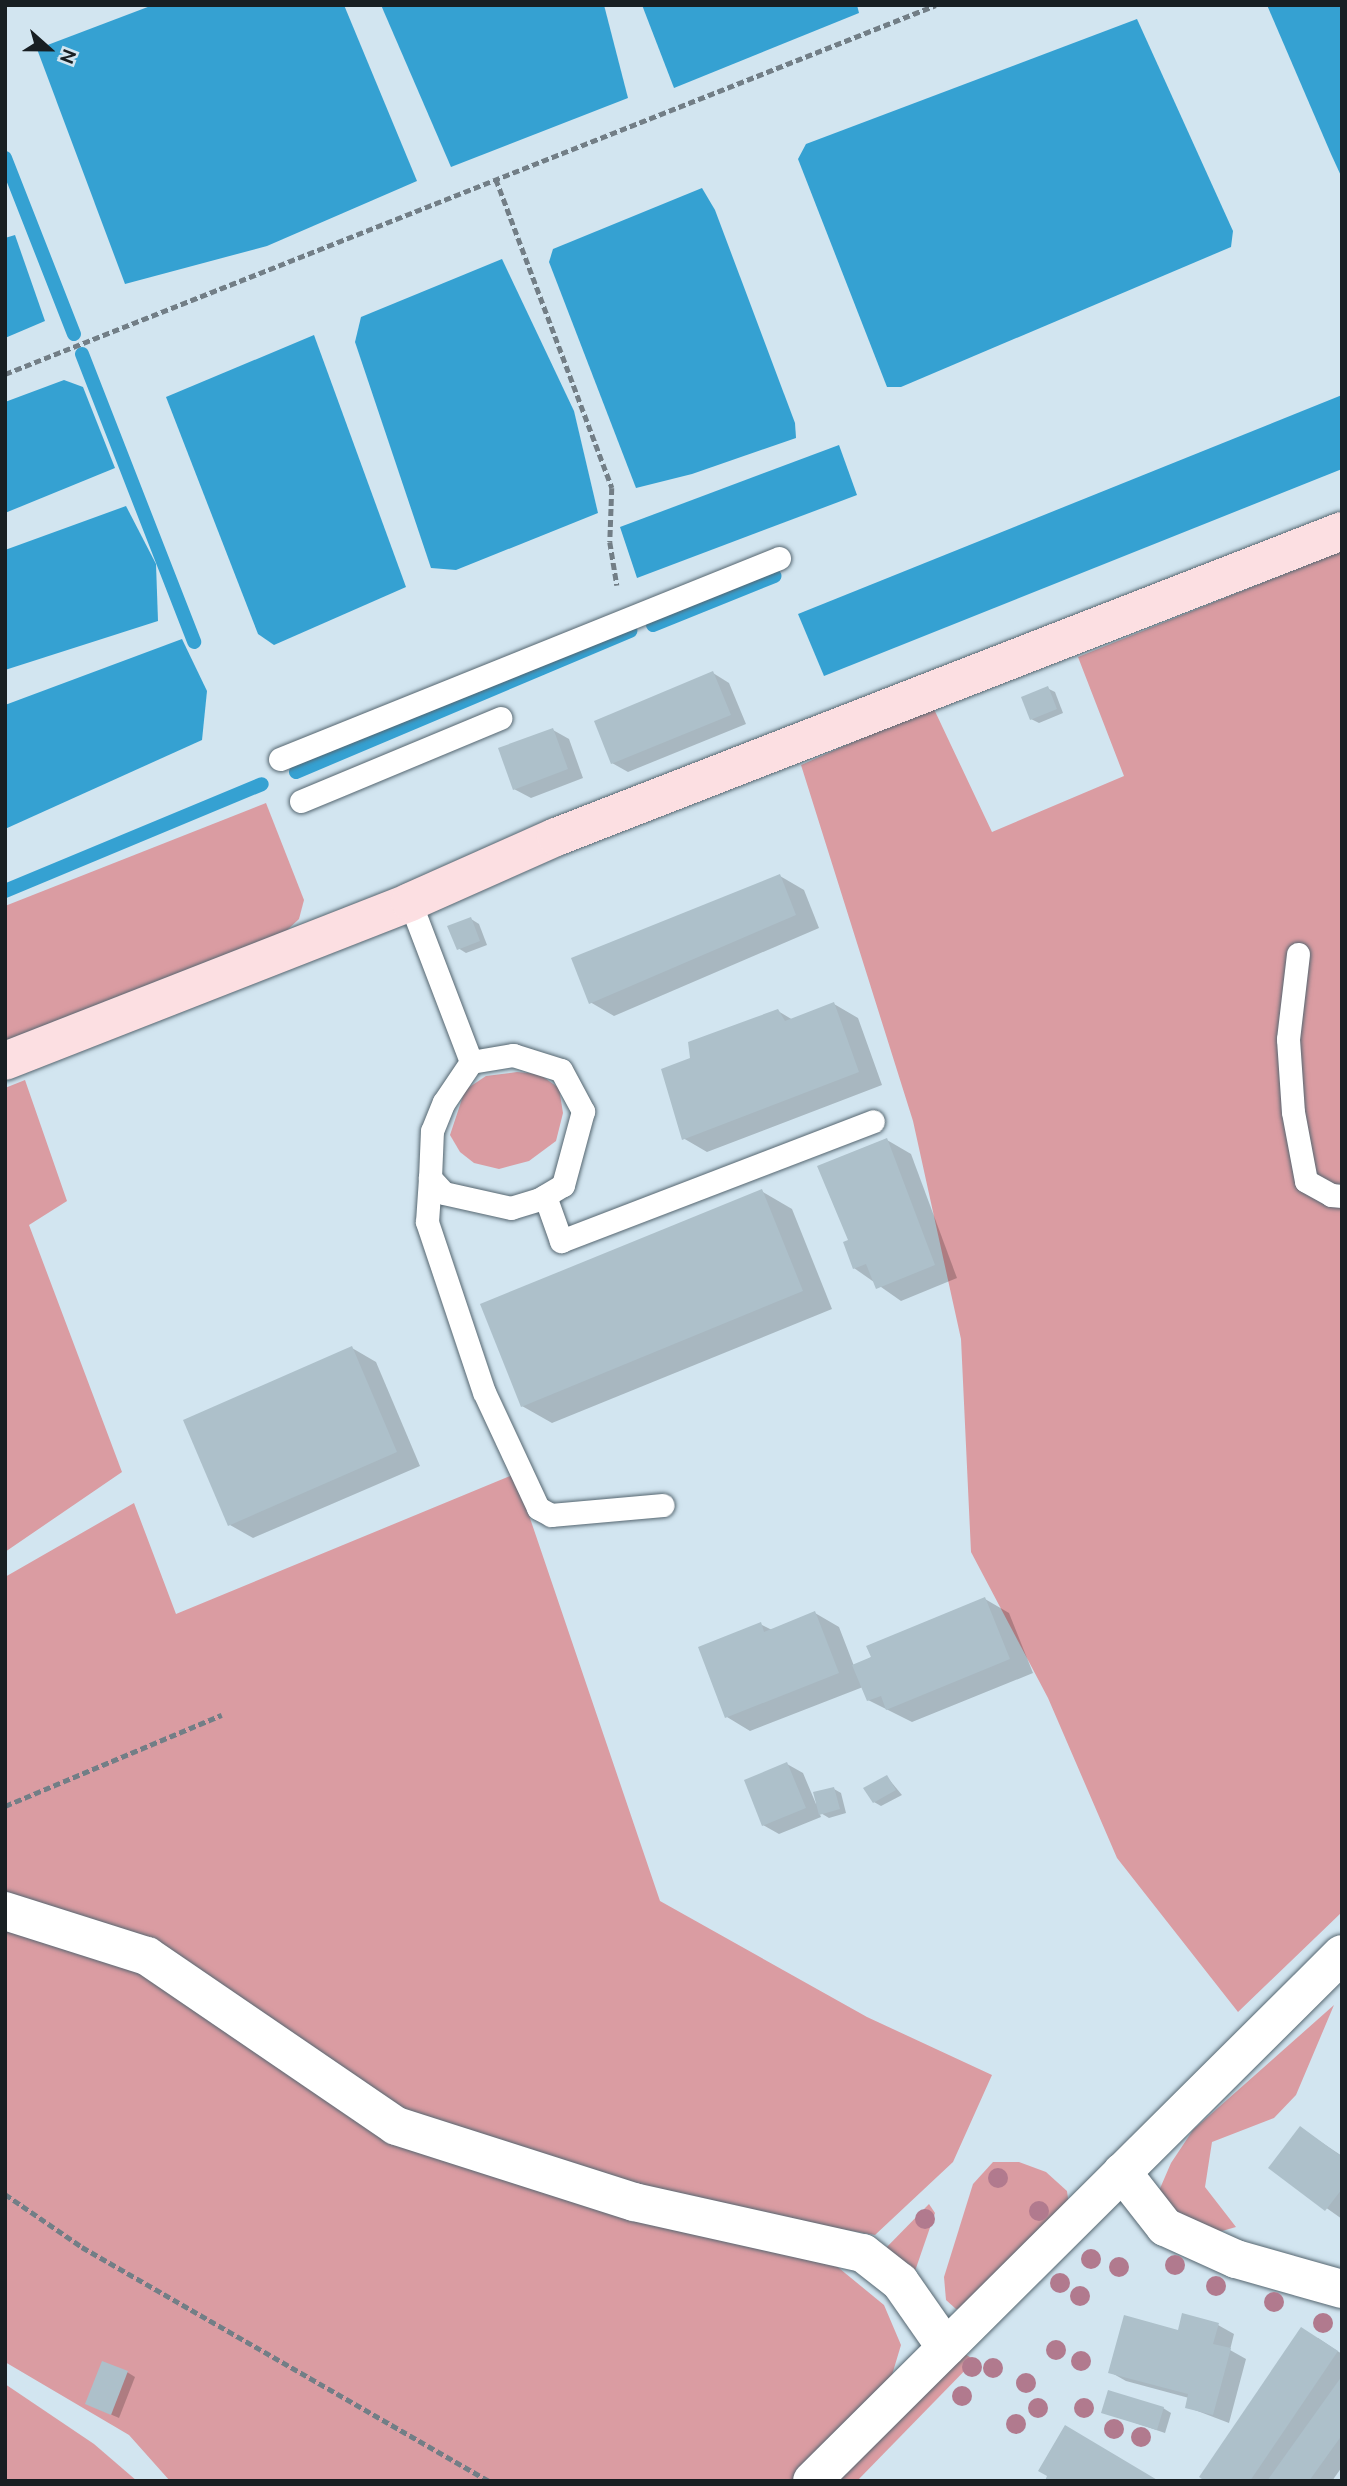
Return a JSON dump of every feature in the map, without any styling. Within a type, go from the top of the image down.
[{"type":"street","points":[[5,1061],[410,902],[556,837],[1342,531]]},
{"type":"street","points":[[5,1910],[147,1956],[396,2126],[634,2202],[863,2253],[900,2281],[946,2348]]},
{"type":"street","points":[[812,2481],[1342,1954]]},
{"type":"street","points":[[1122,2172],[1165,2227],[1236,2259],[1342,2290]]},
{"type":"lane","points":[[280,759],[779,558]]},
{"type":"lane","points":[[300,801],[500,718]]},
{"type":"lane","points":[[410,902],[471,1062]]},
{"type":"lane","points":[[1298,954],[1288,1039],[1293,1112],[1306,1181],[1331,1195],[1342,1196]]},
{"type":"lane","points":[[430,1178],[444,1193],[473,1203],[511,1208],[545,1196],[563,1185],[583,1111],[561,1070],[513,1055],[471,1062],[444,1102],[432,1131],[427,1222],[484,1392],[538,1508],[551,1516],[663,1505]]},
{"type":"lane","points":[[545,1196],[561,1241],[873,1121]]},
{"type":"path","points":[[5,374],[936,5]]},
{"type":"path","points":[[496,179],[612,488],[610,542],[619,596]]},
{"type":"path","points":[[5,1806],[222,1715]]},
{"type":"path","points":[[5,2194],[82,2247],[488,2481]]},
{"type":"shaded area","points":[[1342,551],[1342,1912],[1238,2012],[1117,1858],[1048,1698],[971,1552],[961,1339],[913,1121],[801,765],[933,707],[992,832],[1124,776],[1078,657]]},
{"type":"shaded area","points":[[266,803],[304,900],[299,919],[285,932],[5,1050],[5,906]]},
{"type":"shaded area","points":[[517,1072],[539,1074],[559,1088],[563,1113],[556,1141],[529,1161],[499,1169],[474,1163],[460,1152],[450,1135],[465,1090],[486,1076]]},
{"type":"shaded area","points":[[25,1080],[67,1201],[29,1225],[122,1472],[5,1552],[5,1088]]},
{"type":"shaded area","points":[[515,1474],[660,1901],[867,2017],[992,2075],[953,2162],[875,2235],[676,2200],[393,2115],[165,1952],[5,1891],[5,1577],[134,1503],[176,1614]]},
{"type":"shaded area","points":[[5,1925],[141,1965],[395,2139],[834,2264],[884,2305],[901,2345],[886,2395],[797,2481],[170,2481],[129,2435],[5,2362]]},
{"type":"shaded area","points":[[1334,2005],[1296,2095],[1274,2118],[1212,2142],[1205,2187],[1236,2227],[1215,2233],[1155,2200],[1171,2163],[1193,2130]]},
{"type":"shaded area","points":[[993,2162],[1019,2162],[1046,2172],[1067,2191],[1069,2206],[968,2308],[956,2309],[946,2300],[944,2277],[973,2184]]},
{"type":"shaded area","points":[[929,2204],[935,2213],[915,2271],[881,2253]]},
{"type":"shaded area","points":[[958,2350],[975,2360],[857,2481],[832,2481]]},
{"type":"shaded area","points":[[5,2384],[94,2444],[137,2481],[5,2481]]},
{"type":"water","points":[[153,5],[344,5],[417,181],[267,246],[125,284],[37,49]]},
{"type":"water","points":[[381,5],[604,5],[628,98],[451,167]]},
{"type":"water","points":[[642,5],[857,5],[859,13],[674,88]]},
{"type":"water","points":[[1267,5],[1342,5],[1342,178],[1331,154]]},
{"type":"water","points":[[1137,19],[1233,231],[1231,247],[901,387],[887,387],[798,159],[806,144]]},
{"type":"water","points":[[702,188],[715,210],[795,423],[796,438],[692,474],[636,488],[549,262],[553,249]]},
{"type":"water","points":[[15,235],[45,321],[5,338],[5,238]]},
{"type":"water","points":[[502,259],[574,411],[598,513],[456,570],[431,568],[355,342],[361,317]]},
{"type":"water","points":[[314,335],[406,587],[274,645],[258,634],[166,397]]},
{"type":"water","points":[[64,380],[83,387],[115,468],[5,513],[5,402]]},
{"type":"water","points":[[1342,395],[1342,469],[824,676],[798,614]]},
{"type":"water","points":[[839,445],[857,495],[637,578],[620,527]]},
{"type":"water","points":[[126,506],[156,564],[158,621],[5,670],[5,550]]},
{"type":"water","points":[[182,639],[207,691],[202,740],[5,829],[5,705]]},
{"type":"building","points":[[713,671],[731,715],[611,764],[594,721]]},
{"type":"building","points":[[1048,686],[1057,709],[1030,720],[1021,697]]},
{"type":"building","points":[[553,728],[568,769],[513,790],[498,748]]},
{"type":"building","points":[[780,874],[796,915],[589,1004],[571,958]]},
{"type":"building","points":[[471,917],[480,941],[457,950],[447,926]]},
{"type":"building","points":[[834,1002],[859,1072],[682,1140],[661,1069],[690,1058],[688,1042],[778,1009],[785,1021]]},
{"type":"building","points":[[887,1138],[935,1265],[876,1289],[866,1264],[853,1269],[843,1242],[848,1240],[817,1166]]},
{"type":"building","points":[[762,1189],[803,1291],[521,1407],[480,1304]]},
{"type":"building","points":[[352,1346],[397,1452],[228,1526],[183,1420]]},
{"type":"building","points":[[985,1597],[1010,1659],[886,1710],[881,1696],[867,1701],[852,1665],[871,1657],[866,1646]]},
{"type":"building","points":[[815,1611],[839,1673],[725,1718],[698,1647],[761,1622],[764,1632]]},
{"type":"building","points":[[787,1762],[806,1808],[762,1826],[744,1780]]},
{"type":"building","points":[[887,1775],[896,1790],[873,1803],[863,1788]]},
{"type":"building","points":[[834,1787],[840,1809],[819,1815],[813,1792]]},
{"type":"building","points":[[1300,2126],[1342,2157],[1342,2189],[1325,2211],[1268,2168]]},
{"type":"building","points":[[1182,2313],[1219,2323],[1213,2344],[1231,2348],[1213,2415],[1185,2408],[1188,2394],[1108,2373],[1124,2315],[1178,2330]]},
{"type":"building","points":[[1301,2327],[1338,2351],[1250,2481],[1205,2481],[1199,2477]]},
{"type":"building","points":[[102,2361],[128,2371],[111,2415],[85,2404]]},
{"type":"building","points":[[1342,2376],[1342,2435],[1309,2481],[1267,2481]]},
{"type":"building","points":[[1108,2390],[1164,2407],[1157,2430],[1101,2413]]},
{"type":"building","points":[[1065,2425],[1159,2481],[1045,2481],[1047,2476],[1038,2471]]},
{"type":"waterway","points":[[5,158],[74,334]]},
{"type":"waterway","points":[[82,354],[194,642]]},
{"type":"waterway","points":[[653,625],[774,576]]},
{"type":"waterway","points":[[296,772],[630,631]]},
{"type":"waterway","points":[[5,891],[262,784]]}]
